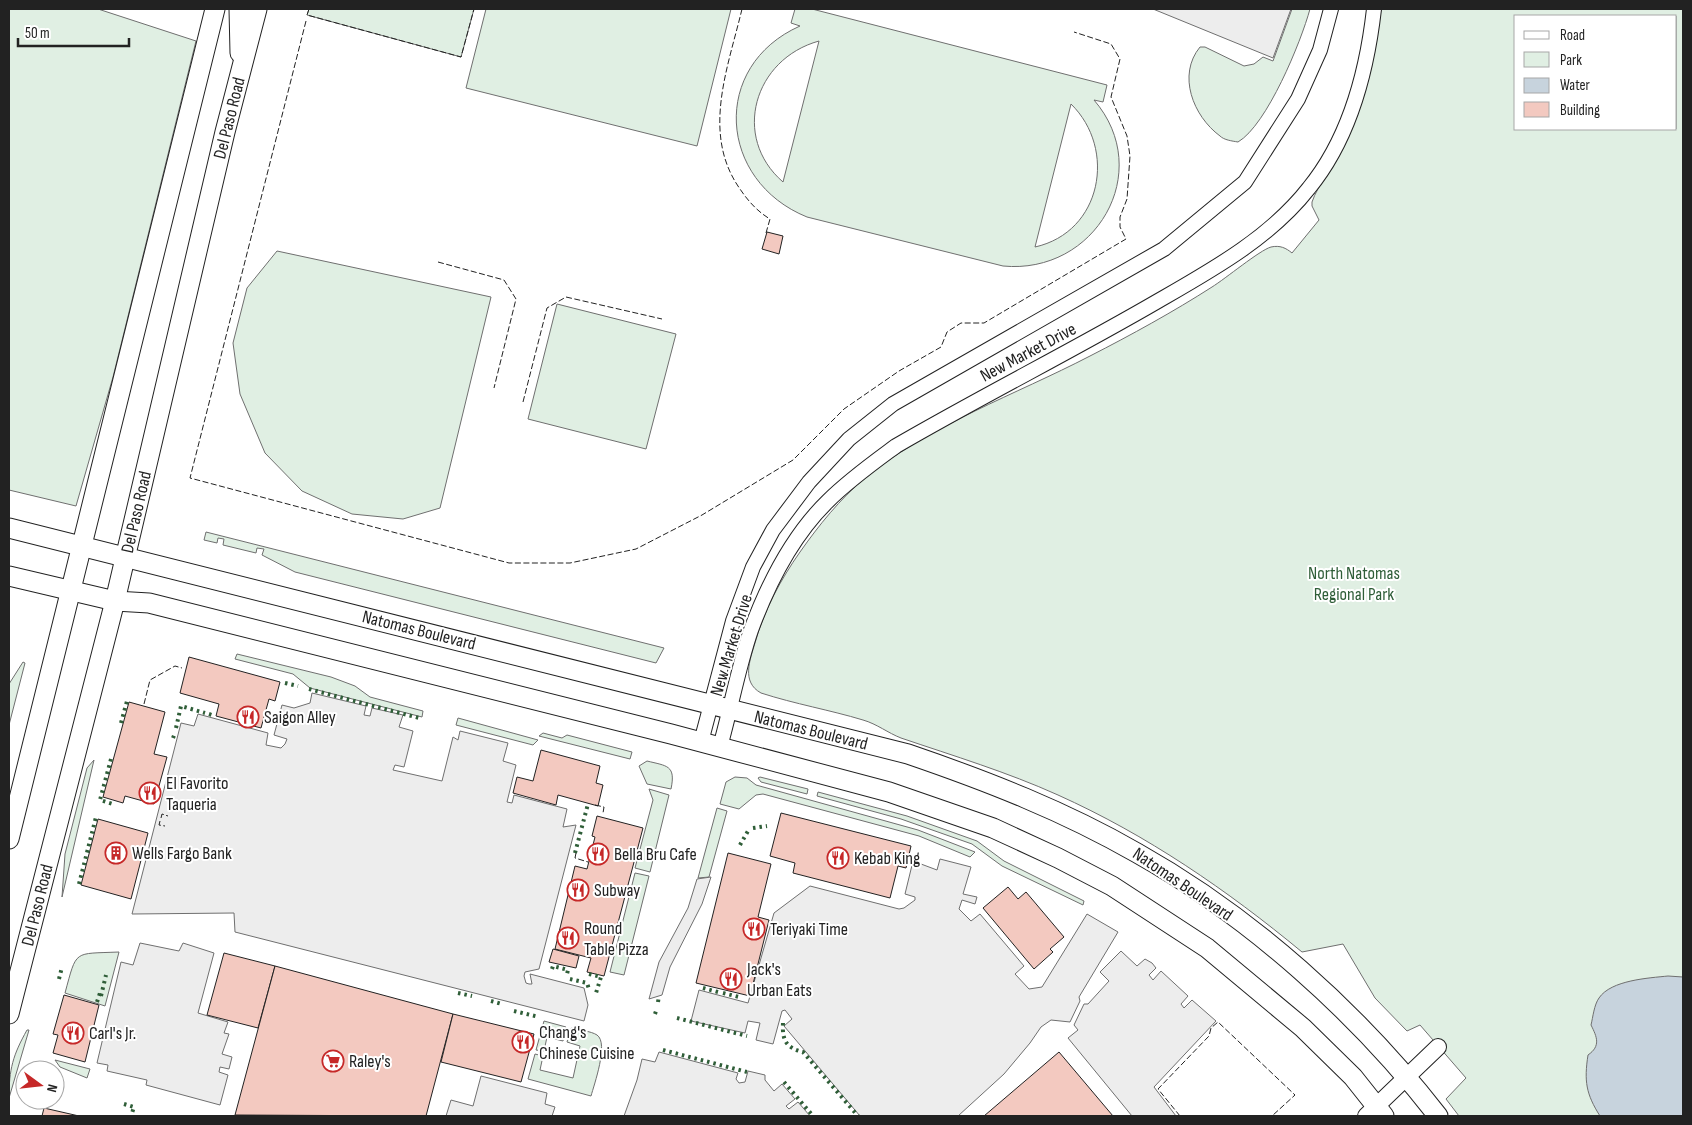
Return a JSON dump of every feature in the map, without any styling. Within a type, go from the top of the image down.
[{"type":"main road","points":[[9,839],[215,9]]},
{"type":"main road","points":[[239,9],[241,72]]},
{"type":"main road","name":"Del Paso Road","points":[[9,1014],[115,601],[257,9]]},
{"type":"main road","name":"Natomas Boulevard","points":[[9,528],[908,754],[962,772],[1055,811],[1130,849],[1208,899],[1300,970],[1376,1042],[1438,1116]]},
{"type":"main road","points":[[9,576],[115,601],[149,603],[701,742],[889,792],[944,809],[1017,838],[1112,886],[1182,930],[1277,1005],[1353,1077],[1375,1113]]},
{"type":"street","name":"New Market Drive","points":[[701,742],[732,621],[753,567],[774,530],[809,482],[849,439],[893,404],[1164,249],[1244,182],[1298,99],[1320,50],[1331,9]]},
{"type":"street","name":"New Market Drive","points":[[720,747],[751,631],[770,585],[798,539],[834,496],[896,446],[1228,260],[1284,216],[1322,170],[1342,132],[1362,70],[1374,9]]},
{"type":"street","points":[[1375,1113],[1405,1077],[1438,1047]]},
{"type":"green space","points":[[9,9],[98,9],[196,41],[113,377],[76,506],[9,490]]},
{"type":"green space","points":[[309,9],[474,9],[461,57],[307,15]]},
{"type":"green space","points":[[486,9],[731,9],[697,146],[466,88]]},
{"type":"green space","points":[[795,9],[812,9],[1107,85],[1103,102],[1094,100],[1112,128],[1119,158],[1117,187],[1106,213],[1089,236],[1065,254],[1036,264],[1003,266],[807,217],[777,200],[756,178],[742,151],[736,123],[739,95],[751,68],[771,44],[800,26],[791,23]],"holes":[[[819,41],[783,182],[767,164],[758,144],[754,122],[757,101],[765,82],[779,64],[797,50]],[[1071,104],[1085,122],[1094,143],[1097,165],[1095,187],[1088,207],[1075,225],[1058,238],[1035,247]]]},
{"type":"green space","points":[[1292,9],[1310,9],[1282,82],[1260,119],[1249,133],[1238,142],[1220,136],[1202,118],[1191,95],[1189,82],[1193,58],[1200,47],[1205,47],[1244,66],[1254,64],[1263,57],[1273,61]]},
{"type":"green space","name":"North Natomas Regional Park","points":[[1381,9],[1683,9],[1683,1116],[1459,1116],[1446,1099],[1466,1078],[1420,1025],[1407,1031],[1375,998],[1343,944],[1302,952],[1245,907],[1185,865],[1155,846],[1091,811],[1019,779],[901,738],[868,722],[761,693],[751,683],[749,677],[749,663],[759,631],[768,607],[786,573],[822,522],[865,478],[917,442],[945,426],[1136,332],[1212,287],[1266,249],[1274,246],[1285,248],[1292,253],[1319,220],[1312,202],[1349,135],[1362,100],[1372,64]]},
{"type":"green space","points":[[277,251],[491,297],[440,508],[403,519],[352,514],[302,491],[265,453],[240,394],[233,343],[247,288]]},
{"type":"green space","points":[[557,304],[676,334],[646,449],[528,419]]},
{"type":"green space","points":[[206,532],[664,648],[656,663],[295,572],[262,555],[264,549],[257,548],[256,553],[223,545],[224,539],[218,538],[217,543],[204,540]]},
{"type":"green space","points":[[237,654],[331,677],[355,686],[370,697],[423,711],[422,717],[310,688],[293,674],[235,659]]},
{"type":"green space","points":[[23,662],[25,663],[9,725],[9,684]]},
{"type":"green space","points":[[458,718],[538,740],[533,745],[456,725]]},
{"type":"green space","points":[[543,733],[562,738],[567,735],[632,752],[630,759],[539,736]]},
{"type":"green space","points":[[94,760],[62,897],[65,854],[87,768]]},
{"type":"green space","points":[[647,761],[665,766],[671,771],[671,789],[647,784],[639,766]]},
{"type":"green space","points":[[735,777],[747,778],[756,785],[918,830],[975,852],[970,857],[919,836],[763,794],[756,795],[739,809],[720,804],[726,782]]},
{"type":"green space","points":[[758,778],[808,789],[807,794],[761,782]]},
{"type":"green space","points":[[649,789],[669,795],[650,872],[635,868],[653,800]]},
{"type":"green space","points":[[818,792],[907,816],[977,841],[1004,861],[1084,901],[1083,905],[1002,866],[972,844],[901,819],[817,796]]},
{"type":"green space","points":[[717,808],[727,811],[709,877],[698,878]]},
{"type":"green space","points":[[635,873],[649,876],[624,975],[610,972]]},
{"type":"green space","points":[[119,952],[105,1006],[65,993],[72,968],[79,957],[93,953]]},
{"type":"green space","points":[[544,1021],[566,1027],[563,1041],[547,1037],[544,1051],[536,1050]]},
{"type":"green space","points":[[571,1028],[597,1035],[600,1039],[602,1046],[600,1064],[591,1096],[528,1079],[535,1054],[543,1056],[540,1070],[573,1078],[580,1046],[567,1042]]},
{"type":"green space","points":[[27,1030],[29,1030],[20,1060],[15,1060],[15,1078],[9,1098],[13,1062]]},
{"type":"green space","points":[[65,1063],[90,1069],[87,1078],[65,1069]]},
{"type":"shaded area","points":[[1153,9],[1291,9],[1273,58]]},
{"type":"shaded area","points":[[312,693],[366,706],[364,715],[370,716],[372,708],[403,715],[399,727],[413,731],[404,767],[395,765],[393,770],[442,781],[453,737],[458,740],[460,731],[508,743],[503,761],[516,765],[507,802],[512,803],[514,795],[567,809],[563,827],[576,825],[539,969],[525,972],[524,976],[526,983],[529,984],[532,984],[530,974],[584,988],[588,1005],[584,1021],[235,932],[234,913],[132,914],[181,723],[194,726],[198,714],[268,733],[266,745],[281,748],[287,739],[274,735],[282,705],[294,708],[310,703]]},
{"type":"shaded area","points":[[940,859],[971,867],[963,894],[977,897],[975,904],[962,900],[959,909],[971,921],[980,914],[1024,966],[1015,974],[1029,989],[1042,987],[1087,914],[1118,932],[1079,997],[1080,1001],[1070,1022],[1051,1020],[1041,1027],[1004,1074],[958,1116],[860,1116],[784,1026],[792,1019],[785,1010],[782,1011],[773,1044],[756,1040],[760,1023],[748,1021],[745,1033],[691,1021],[699,990],[748,1003],[774,913],[810,886],[899,909],[904,908],[915,900],[915,897],[905,894],[913,861],[937,870]]},
{"type":"shaded area","points":[[711,877],[702,904],[670,967],[662,995],[649,999],[659,962],[688,908],[697,879]]},
{"type":"shaded area","points":[[140,943],[179,951],[183,943],[214,953],[198,1013],[228,1022],[224,1033],[229,1034],[222,1054],[232,1057],[229,1069],[220,1067],[219,1072],[228,1075],[220,1105],[146,1085],[147,1080],[107,1071],[108,1065],[97,1063],[121,962],[133,965]]},
{"type":"shaded area","points":[[1121,951],[1137,966],[1145,959],[1152,963],[1156,968],[1149,975],[1153,980],[1161,971],[1188,996],[1181,1004],[1184,1008],[1192,1000],[1216,1021],[1154,1087],[1176,1116],[1132,1116],[1068,1038],[1078,1030],[1074,1025],[1084,1004],[1088,1004],[1109,981],[1100,972]]},
{"type":"shaded area","points":[[659,1052],[738,1073],[736,1079],[739,1083],[745,1082],[748,1071],[765,1075],[765,1080],[774,1091],[782,1084],[795,1099],[786,1106],[789,1109],[798,1102],[810,1116],[624,1116],[637,1080],[642,1059],[655,1062]]},
{"type":"shaded area","points":[[481,1076],[547,1093],[545,1104],[555,1107],[552,1116],[446,1116],[451,1100],[473,1106]]},
{"type":"water","points":[[1668,976],[1683,977],[1683,1116],[1600,1116],[1589,1094],[1586,1080],[1588,1055],[1595,1048],[1597,1041],[1591,1025],[1597,1001],[1612,987],[1641,979]]},
{"type":"building","points":[[767,232],[783,236],[779,254],[762,249]]},
{"type":"building","points":[[189,657],[280,682],[275,701],[269,699],[261,728],[216,716],[219,704],[180,693]]},
{"type":"building","points":[[129,702],[165,712],[154,754],[167,757],[154,804],[125,796],[123,803],[103,797]]},
{"type":"building","points":[[541,750],[600,766],[596,783],[603,785],[598,806],[558,795],[556,805],[513,793],[517,777],[533,781]]},
{"type":"building","points":[[781,813],[911,846],[906,868],[898,866],[890,898],[793,873],[795,863],[770,856]]},
{"type":"building","points":[[597,816],[643,828],[604,976],[587,972],[591,958],[555,949],[575,866],[587,869],[595,837],[592,836]]},
{"type":"building","name":"Wells Fargo Bank","points":[[98,819],[148,833],[131,899],[81,885]]},
{"type":"building","points":[[728,853],[771,864],[758,917],[769,920],[750,996],[696,983]]},
{"type":"building","points":[[1008,887],[1018,899],[1026,892],[1064,937],[1050,949],[1053,952],[1034,969],[983,908]]},
{"type":"building","points":[[553,949],[579,956],[576,968],[549,962]]},
{"type":"building","points":[[224,953],[275,966],[258,1028],[207,1015]]},
{"type":"building","points":[[275,966],[453,1014],[426,1116],[235,1115]]},
{"type":"building","points":[[64,995],[99,1005],[85,1062],[53,1053],[58,1035],[53,1034]]},
{"type":"building","points":[[453,1014],[534,1034],[521,1082],[441,1062]]},
{"type":"building","points":[[1059,1052],[1113,1116],[984,1116]]},
{"type":"building","points":[[44,1110],[53,1110],[79,1116],[42,1116]]},
{"type":"hedge","points":[[285,683],[298,686]]},
{"type":"hedge","points":[[309,689],[419,718]]},
{"type":"hedge","points":[[121,723],[127,701]]},
{"type":"hedge","points":[[176,728],[181,706],[205,713]]},
{"type":"hedge","points":[[209,714],[215,716]]},
{"type":"hedge","points":[[173,738],[175,733]]},
{"type":"hedge","points":[[111,759],[100,800],[113,804]]},
{"type":"hedge","points":[[575,853],[588,804]]},
{"type":"hedge","points":[[79,884],[96,817]]},
{"type":"hedge","points":[[753,828],[767,826]]},
{"type":"hedge","points":[[740,845],[748,831]]},
{"type":"hedge","points":[[552,969],[553,966],[568,970],[567,974]]},
{"type":"hedge","points":[[59,979],[62,967]]},
{"type":"hedge","points":[[589,974],[601,977],[596,993]]},
{"type":"hedge","points":[[101,996],[106,975]]},
{"type":"hedge","points":[[570,979],[587,983],[589,989]]},
{"type":"hedge","points":[[703,988],[718,992]]},
{"type":"hedge","points":[[97,1002],[100,993]]},
{"type":"hedge","points":[[458,993],[472,996]]},
{"type":"hedge","points":[[723,993],[739,997]]},
{"type":"hedge","points":[[658,1002],[659,996]]},
{"type":"hedge","points":[[491,1001],[502,1004]]},
{"type":"hedge","points":[[655,1014],[657,1008]]},
{"type":"hedge","points":[[514,1011],[539,1017]]},
{"type":"hedge","points":[[677,1018],[747,1036]]},
{"type":"hedge","points":[[783,1023],[784,1039],[789,1046],[803,1052],[858,1116]]},
{"type":"hedge","points":[[663,1050],[747,1072]]},
{"type":"hedge","points":[[784,1082],[813,1116]]},
{"type":"hedge","points":[[124,1104],[134,1107],[131,1116]]},
{"type":"fence","points":[[309,9],[307,15],[461,57],[474,9]]},
{"type":"fence","points":[[742,9],[730,54],[721,100],[722,146],[728,168],[740,189],[746,198],[770,219],[766,233]]},
{"type":"fence","points":[[306,21],[190,478],[509,563],[570,563],[636,549],[702,515],[793,460],[844,409],[899,371],[941,347],[947,332],[961,323],[984,323],[1126,239],[1120,227],[1120,217],[1127,199],[1130,156],[1127,136],[1111,97],[1120,59],[1111,44],[1074,32]]},
{"type":"fence","points":[[438,262],[504,280],[516,299],[494,388]]},
{"type":"fence","points":[[523,402],[547,308],[566,297],[662,319]]},
{"type":"fence","points":[[144,704],[150,680],[175,666],[182,668]]},
{"type":"fence","points":[[595,805],[604,807],[603,813]]},
{"type":"fence","points":[[161,818],[162,814],[168,816]]},
{"type":"fence","points":[[160,821],[159,825],[165,826]]},
{"type":"fence","points":[[576,853],[575,858],[588,862]]},
{"type":"fence","points":[[1180,1116],[1158,1089],[1209,1036],[1211,1028],[1218,1022],[1295,1095],[1272,1116]]},
{"type":"place","name":"Saigon Alley","points":[[248,717]]},
{"type":"place","name":"El Favorito Taqueria","points":[[150,793]]},
{"type":"place","name":"Wells Fargo Bank","points":[[116,853]]},
{"type":"place","name":"Bella Bru Cafe","points":[[598,854]]},
{"type":"place","name":"Kebab King","points":[[838,858]]},
{"type":"place","name":"Subway","points":[[578,890]]},
{"type":"place","name":"Teriyaki Time","points":[[754,929]]},
{"type":"place","name":"Round Table Pizza","points":[[568,938]]},
{"type":"place","name":"Jack's Urban Eats","points":[[731,979]]},
{"type":"place","name":"Carl's Jr.","points":[[73,1033]]},
{"type":"place","name":"Chang's Chinese Cuisine","points":[[523,1042]]},
{"type":"place","name":"Raley's","points":[[333,1061]]}]
